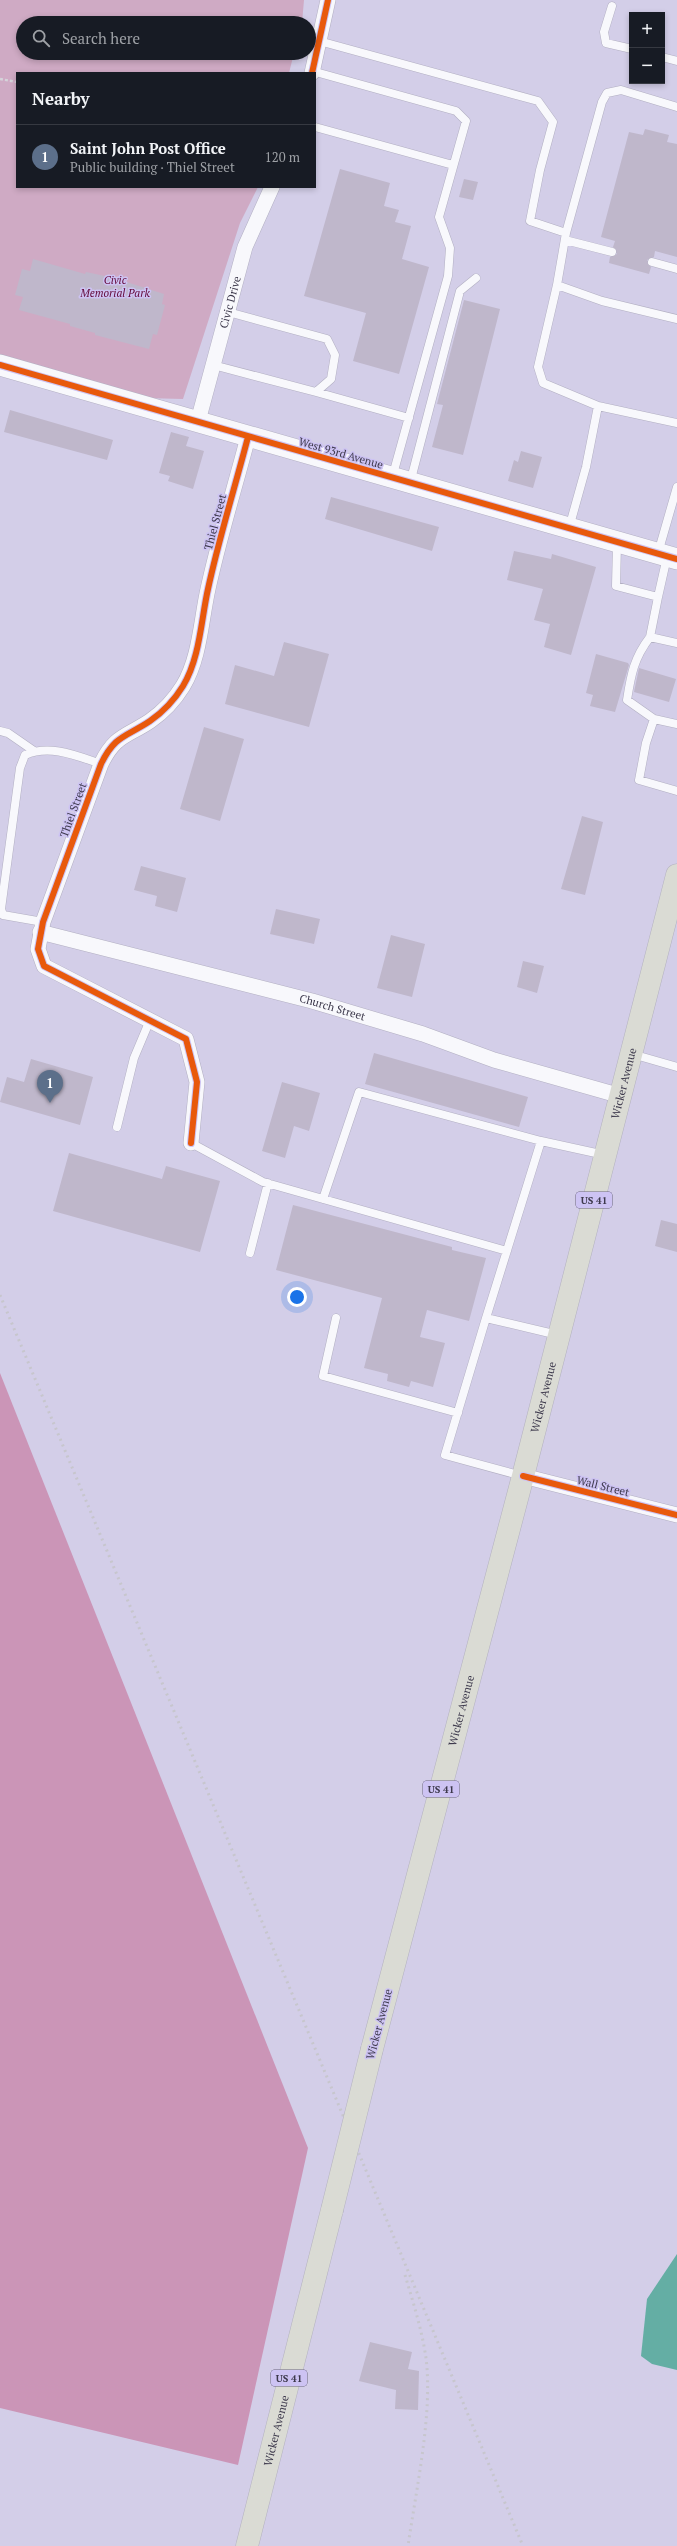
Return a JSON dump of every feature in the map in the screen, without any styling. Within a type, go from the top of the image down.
[{"type":"highway","name":"Wicker Avenue","points":[[247,2546],[372,2049],[523,1476],[631,1054],[668,924],[677,875]]},
{"type":"street","points":[[316,54],[328,0]]},
{"type":"street","points":[[312,72],[315,60]]},
{"type":"street","name":"Civic Drive","points":[[198,421],[245,247],[272,188]]},
{"type":"street","name":"West 93rd Avenue","points":[[0,365],[667,557]]},
{"type":"street","name":"Thiel Street","points":[[191,1143],[197,1082],[186,1039],[44,966],[38,949],[42,927],[101,764],[109,747],[126,734],[150,721],[170,703],[183,685],[192,666],[208,588],[248,437]]},
{"type":"street","name":"Church Street","points":[[42,927],[312,1001],[423,1034],[494,1060],[620,1096]]},
{"type":"street","name":"Wall Street","points":[[523,1476],[677,1515]]},
{"type":"lane","points":[[612,6],[604,32],[606,43],[629,49]]},
{"type":"lane","points":[[319,41],[538,101],[553,122],[540,170],[530,221],[565,236],[612,252]]},
{"type":"lane","points":[[665,58],[677,61]]},
{"type":"lane","points":[[316,73],[456,111],[466,121],[439,217],[450,248],[448,276],[409,418],[401,481]]},
{"type":"lane","points":[[677,107],[621,90],[606,93],[602,102],[565,236],[557,285],[538,367],[543,383],[598,406],[677,423]]},
{"type":"lane","points":[[316,127],[453,166]]},
{"type":"lane","points":[[652,262],[677,269]]},
{"type":"lane","points":[[401,481],[460,291],[476,278]]},
{"type":"lane","points":[[557,285],[602,301],[677,319]]},
{"type":"lane","points":[[228,312],[326,339],[335,355],[331,379],[316,392]]},
{"type":"lane","points":[[213,365],[409,418]]},
{"type":"lane","points":[[569,529],[586,467],[598,406]]},
{"type":"lane","points":[[677,487],[667,557],[650,637],[638,652],[632,670],[627,700],[654,719],[677,724]]},
{"type":"lane","points":[[618,543],[616,586],[658,597]]},
{"type":"lane","points":[[650,637],[677,643]]},
{"type":"lane","points":[[654,719],[646,744],[639,780],[677,791]]},
{"type":"lane","points":[[0,731],[8,733],[34,751]]},
{"type":"lane","points":[[42,927],[2,914],[1,902],[20,768],[25,755],[34,751],[64,752],[101,764]]},
{"type":"lane","points":[[117,1127],[134,1058],[150,1020]]},
{"type":"lane","points":[[631,1054],[677,1067]]},
{"type":"lane","points":[[322,1199],[359,1092],[542,1141],[605,1155]]},
{"type":"lane","points":[[523,1476],[445,1455],[486,1318],[542,1141]]},
{"type":"lane","points":[[191,1143],[268,1183],[507,1251]]},
{"type":"lane","points":[[250,1253],[268,1183]]},
{"type":"lane","points":[[336,1318],[323,1376],[458,1413]]},
{"type":"lane","points":[[486,1318],[559,1336]]},
{"type":"path","points":[[0,79],[16,82]]},
{"type":"green space","name":"Civic Memorial Park","points":[[0,0],[304,0],[303,16],[16,16],[16,60],[292,60],[289,72],[16,72],[16,188],[258,188],[240,223],[183,399],[145,398],[0,356]]},
{"type":"shaded area","points":[[0,1373],[308,2148],[238,2465],[0,2408]]},
{"type":"shaded area","points":[[677,2254],[677,2370],[652,2364],[641,2356],[647,2299]]},
{"type":"building","points":[[645,129],[669,135],[667,142],[677,144],[677,257],[655,251],[654,257],[647,260],[651,267],[649,274],[609,263],[610,257],[617,254],[613,247],[615,241],[601,237],[629,132],[643,135]]},
{"type":"building","points":[[340,169],[390,183],[384,206],[399,210],[395,222],[411,226],[402,259],[429,267],[399,374],[353,361],[366,313],[304,296]]},
{"type":"building","points":[[464,179],[478,182],[473,200],[459,197]]},
{"type":"building","points":[[33,259],[85,274],[86,272],[114,278],[164,294],[162,304],[165,305],[157,335],[153,334],[149,349],[95,335],[95,333],[70,326],[70,324],[19,310],[23,297],[15,295],[22,269],[30,271]]},
{"type":"building","points":[[464,300],[500,309],[463,455],[432,447],[443,405],[437,404]]},
{"type":"building","points":[[10,410],[113,440],[107,460],[4,432]]},
{"type":"building","points":[[171,432],[189,437],[186,446],[204,451],[193,489],[168,481],[170,476],[159,473]]},
{"type":"building","points":[[521,451],[542,457],[533,488],[508,481],[514,460],[518,462]]},
{"type":"building","points":[[331,497],[439,527],[432,551],[325,519]]},
{"type":"building","points":[[514,551],[551,559],[552,554],[596,567],[571,655],[544,647],[550,624],[534,620],[543,589],[507,580]]},
{"type":"building","points":[[284,642],[329,654],[309,727],[225,704],[235,665],[274,676]]},
{"type":"building","points":[[596,654],[628,663],[629,665],[615,712],[590,706],[593,695],[586,693]]},
{"type":"building","points":[[639,668],[676,679],[669,702],[634,692]]},
{"type":"building","points":[[204,727],[244,739],[220,821],[180,809]]},
{"type":"building","points":[[582,816],[603,822],[585,895],[561,889]]},
{"type":"building","points":[[141,866],[186,878],[177,912],[155,906],[157,896],[134,890]]},
{"type":"building","points":[[276,909],[320,919],[314,944],[270,934]]},
{"type":"building","points":[[391,935],[425,944],[412,997],[377,988]]},
{"type":"building","points":[[523,961],[544,966],[537,993],[517,987]]},
{"type":"building","points":[[374,1053],[528,1097],[519,1127],[365,1084]]},
{"type":"building","points":[[31,1059],[93,1077],[80,1125],[0,1102],[7,1077],[24,1082]]},
{"type":"building","points":[[282,1082],[320,1093],[309,1131],[294,1126],[285,1158],[262,1151]]},
{"type":"building","points":[[69,1153],[162,1179],[166,1166],[220,1181],[200,1252],[53,1211]]},
{"type":"building","points":[[293,1205],[452,1247],[452,1250],[486,1258],[469,1321],[427,1310],[420,1337],[445,1343],[433,1387],[411,1381],[409,1387],[387,1381],[388,1374],[364,1368],[382,1298],[276,1270]]},
{"type":"building","points":[[661,1220],[677,1224],[677,1252],[655,1246]]},
{"type":"building","points":[[370,2342],[412,2352],[408,2369],[419,2371],[418,2410],[395,2409],[396,2390],[359,2381]]},
{"type":"railway","points":[[0,1295],[523,2546]]},
{"type":"railway","points":[[405,2275],[422,2337],[428,2380],[423,2452],[408,2546]]},
{"type":"cycle path","points":[[316,55],[328,0]]},
{"type":"cycle path","points":[[312,72],[315,60]]},
{"type":"cycle path","points":[[0,365],[677,559]]},
{"type":"cycle path","points":[[191,1143],[197,1082],[186,1039],[44,966],[38,949],[43,922],[106,754],[116,742],[150,721],[164,709],[180,691],[189,675],[197,651],[208,589],[217,551],[248,437]]},
{"type":"cycle path","points":[[523,1476],[677,1515]]},
{"type":"place","name":"Saint John Post Office","points":[[50,1103]]}]
